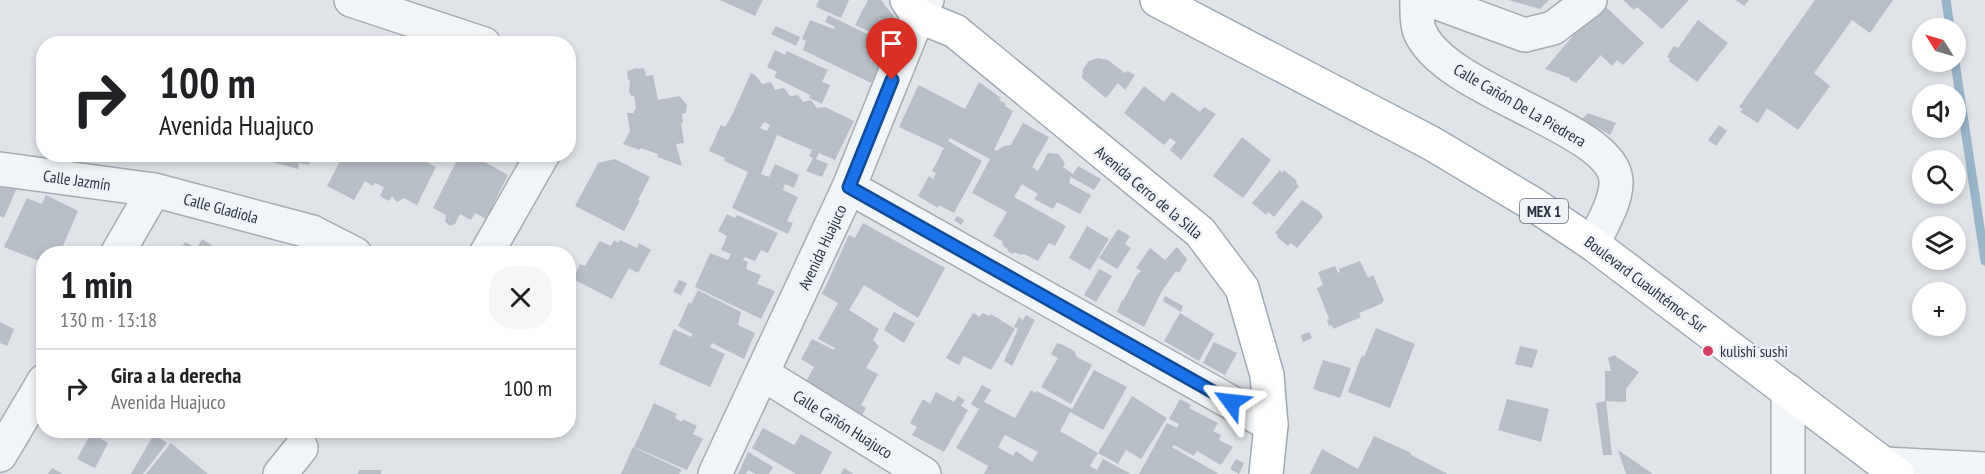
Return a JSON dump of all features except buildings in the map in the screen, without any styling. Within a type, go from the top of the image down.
[{"type":"main road","name":"Boulevard Cuauhtémoc Sur","points":[[1157,0],[1466,162],[1593,244],[1890,469]]},
{"type":"main road","name":"Avenida Cerro de la Silla","points":[[922,4],[1200,232],[1242,288],[1267,375],[1271,425],[1266,474]]},
{"type":"street","points":[[351,0],[460,36]]},
{"type":"street","name":"Calle Cañón De La Piedrera","points":[[1417,0],[1419,31],[1431,50],[1494,93],[1594,147],[1608,161],[1616,177],[1615,193],[1593,244]]},
{"type":"street","points":[[1431,0],[1525,35],[1553,28],[1590,0]]},
{"type":"street","name":"Avenida Huajuco","points":[[715,474],[849,187],[922,4]]},
{"type":"street","points":[[491,246],[538,162]]},
{"type":"street","name":"Calle Jazmín","points":[[0,169],[154,190]]},
{"type":"street","points":[[849,187],[1271,425]]},
{"type":"street","points":[[122,246],[154,190]]},
{"type":"street","name":"Calle Gladiola","points":[[154,190],[312,232],[339,246]]},
{"type":"street","name":"Calle Cañón Huajuco","points":[[763,374],[924,474]]},
{"type":"street","points":[[0,455],[9,422],[36,390]]},
{"type":"street","points":[[1788,391],[1788,474]]},
{"type":"street","points":[[280,474],[301,448]]},
{"type":"street","points":[[1890,469],[1985,469]]},
{"type":"waterway","points":[[1946,0],[1949,18]]},
{"type":"waterway","points":[[1957,72],[1985,261]]},
{"type":"place","name":"kulishi sushi","points":[[1708,351]]},
{"type":"route","points":[[892,80],[849,187],[1231,402]]}]
